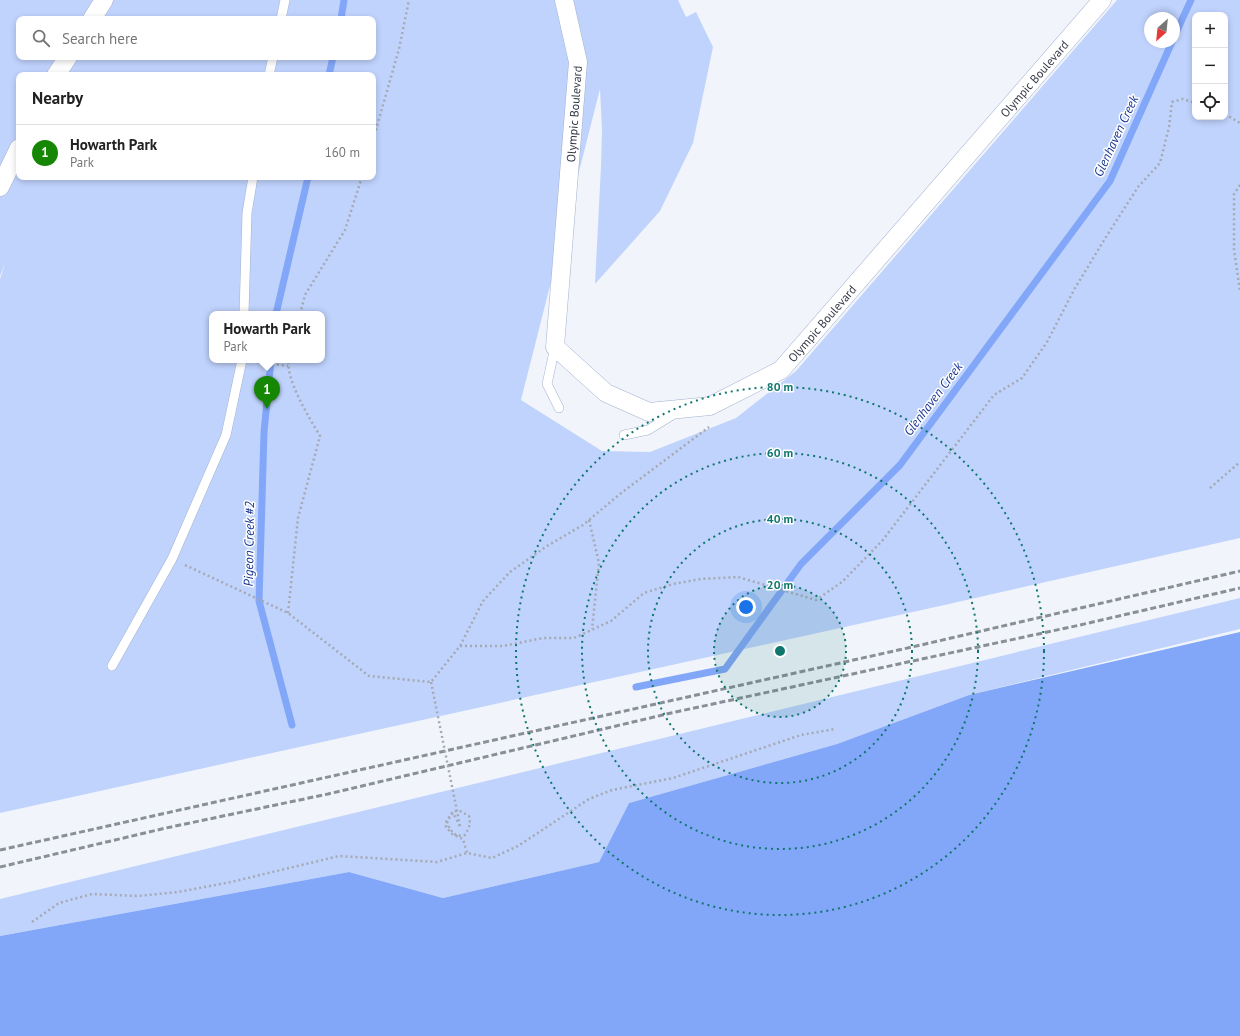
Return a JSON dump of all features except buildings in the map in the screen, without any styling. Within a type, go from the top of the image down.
[{"type":"street","points":[[94,16],[104,0]]},
{"type":"street","name":"Olympic Boulevard","points":[[564,0],[578,62],[555,347],[606,393],[649,412],[710,406],[781,370],[1102,0]]},
{"type":"street","points":[[58,72],[66,60]]},
{"type":"street","points":[[0,187],[16,154]]},
{"type":"lane","points":[[282,16],[285,0]]},
{"type":"lane","points":[[270,72],[272,60]]},
{"type":"lane","points":[[244,311],[248,213],[253,180]]},
{"type":"lane","points":[[555,347],[547,384],[559,408]]},
{"type":"lane","points":[[112,666],[172,559],[226,435],[241,363]]},
{"type":"lane","points":[[624,435],[648,430],[682,409]]},
{"type":"path","points":[[376,130],[399,50],[409,0]]},
{"type":"path","points":[[460,646],[503,646],[543,638],[574,638],[611,621],[644,593],[673,584],[701,579],[738,577],[816,600],[842,582],[882,541],[994,395],[1022,378],[1047,342],[1075,288],[1138,187],[1160,163],[1169,127],[1172,102],[1183,99],[1192,102]]},
{"type":"path","points":[[1228,116],[1240,122]]},
{"type":"path","points":[[301,311],[305,295],[345,230],[361,180]]},
{"type":"path","points":[[1240,185],[1234,194],[1234,250],[1240,291]]},
{"type":"path","points":[[267,363],[288,366]]},
{"type":"path","points":[[288,363],[288,366],[299,400],[320,436],[298,518],[288,613]]},
{"type":"path","points":[[431,682],[460,646],[483,601],[510,572],[546,546],[584,525],[620,494],[712,424]]},
{"type":"path","points":[[1210,488],[1240,462]]},
{"type":"path","points":[[589,520],[599,562],[592,630]]},
{"type":"path","points":[[190,567],[288,613],[369,676],[431,682]]},
{"type":"path","points":[[431,682],[460,826],[453,813],[447,821],[448,827],[450,831],[457,836],[465,835],[471,822],[469,816],[460,811],[454,811],[446,822],[446,827],[452,834],[463,839],[467,853]]},
{"type":"path","points":[[32,922],[59,903],[92,894],[138,896],[178,892],[231,882],[338,856],[437,862],[467,853],[492,858],[518,846],[589,799],[612,790],[673,778],[801,735],[835,729]]},
{"type":"shaded area","points":[[0,0],[678,0],[686,17],[696,12],[713,47],[693,143],[660,211],[595,284],[602,130],[600,89],[521,400],[602,451],[650,452],[736,418],[796,371],[1117,0],[1240,0],[1240,538],[949,604],[0,813],[0,279],[5,264],[0,276]]},
{"type":"shaded area","points":[[1240,598],[1240,629],[969,695],[837,744],[629,803],[599,862],[443,898],[349,872],[0,936],[0,899]]},
{"type":"water","points":[[1240,632],[1240,1036],[0,1036],[0,936],[349,872],[443,898],[599,862],[629,803],[837,744],[969,695]]},
{"type":"waterway","name":"Pigeon Creek #2","points":[[341,16],[344,0]]},
{"type":"waterway","name":"Glenhaven Creek","points":[[1180,24],[1191,0]]},
{"type":"waterway","name":"Glenhaven Creek","points":[[636,687],[725,669],[801,564],[900,465],[1110,181],[1169,48]]},
{"type":"waterway","name":"Pigeon Creek #2","points":[[330,72],[332,60]]},
{"type":"waterway","name":"Pigeon Creek #2","points":[[277,311],[307,180]]},
{"type":"waterway","name":"Pigeon Creek #2","points":[[271,363],[264,432],[259,601],[292,725]]},
{"type":"railway","points":[[0,850],[921,645],[1240,571]]},
{"type":"railway","points":[[0,867],[166,828],[328,794],[671,713],[1080,625],[1240,588]]},
{"type":"place","name":"Howarth Park","points":[[267,409]]}]
